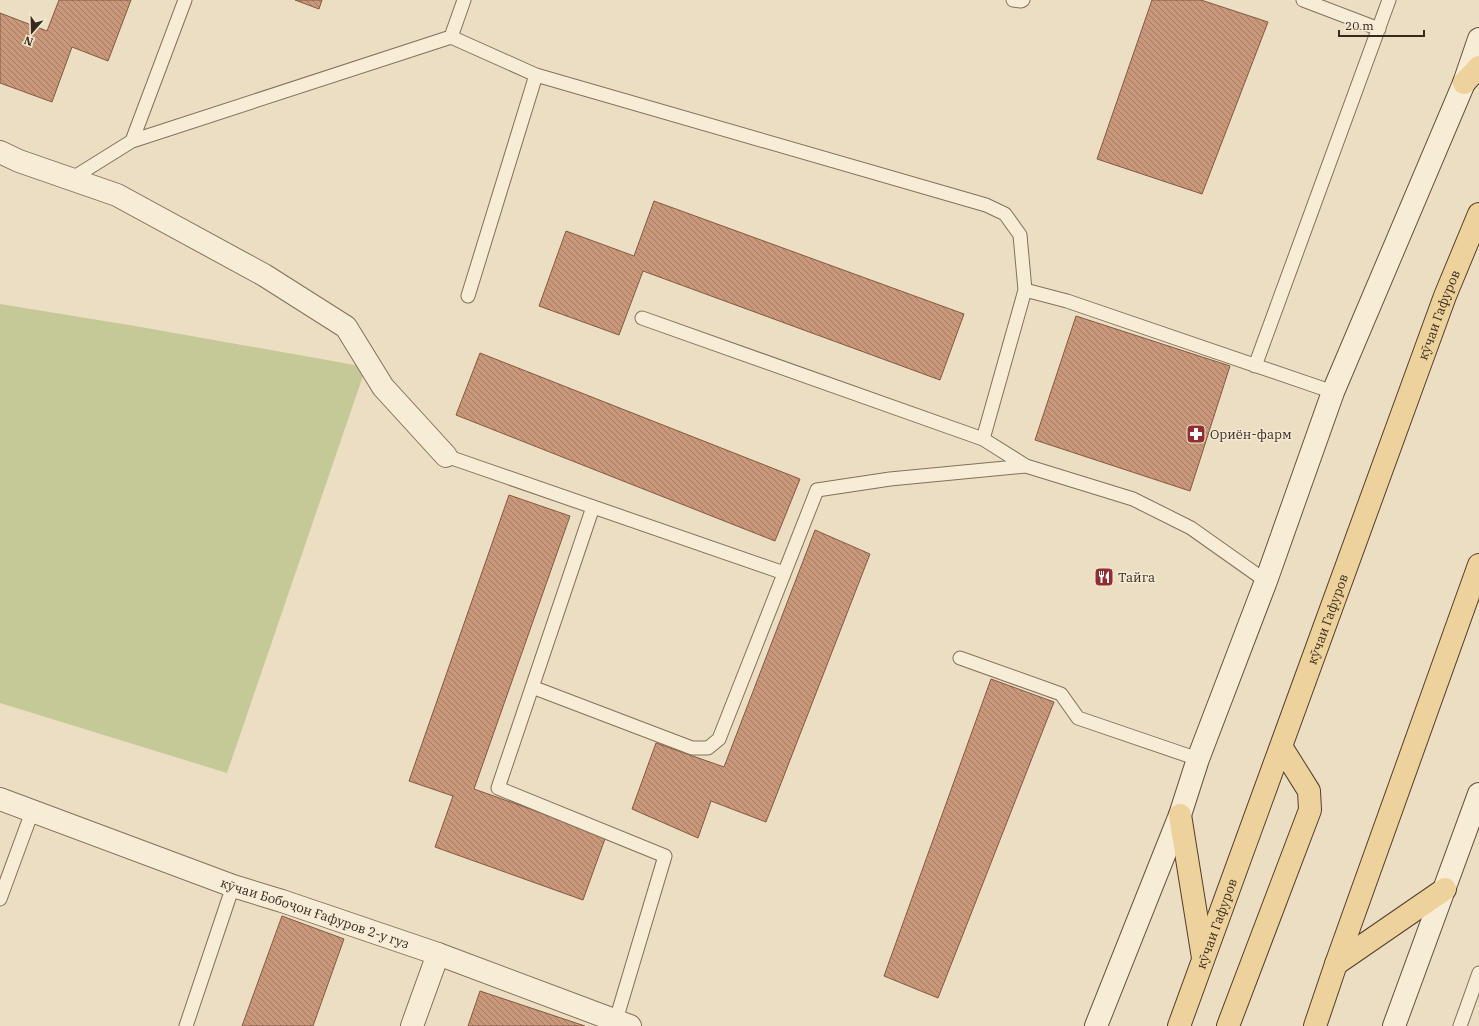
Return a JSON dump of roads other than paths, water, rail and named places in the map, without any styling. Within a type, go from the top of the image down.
[{"type":"main road","points":[[1464,83],[1479,67]]},
{"type":"main road","name":"кӯчаи Гафуров","points":[[1179,1026],[1282,748],[1445,296],[1479,214]]},
{"type":"main road","points":[[1315,1026],[1479,565]]},
{"type":"main road","points":[[1228,1026],[1310,810],[1309,791],[1282,748]]},
{"type":"main road","points":[[1180,815],[1203,959]]},
{"type":"main road","points":[[1336,964],[1444,889]]},
{"type":"street","points":[[1096,1026],[1180,815],[1198,759],[1266,581],[1333,392],[1464,83],[1479,39]]},
{"type":"street","points":[[0,152],[117,195],[264,275],[346,326],[383,387],[446,456]]},
{"type":"street","points":[[1394,1026],[1479,794]]},
{"type":"street","name":"кӯчаи Бобоҷон Ғафуров 2-у гуз","points":[[0,799],[233,886],[438,954],[623,1023]]},
{"type":"street","points":[[412,1026],[438,954]]},
{"type":"lane","points":[[132,141],[185,0]]},
{"type":"lane","points":[[451,37],[464,0]]},
{"type":"lane","points":[[1013,0],[1023,0]]},
{"type":"lane","points":[[1303,0],[1379,29]]},
{"type":"lane","points":[[1255,366],[1389,0]]},
{"type":"lane","points":[[71,179],[132,141],[451,37],[536,75],[986,205],[1004,214],[1020,235],[1025,290],[983,439]]},
{"type":"lane","points":[[468,296],[536,75]]},
{"type":"lane","points":[[1025,290],[1067,301],[1333,392]]},
{"type":"lane","points":[[642,318],[983,439],[1026,466],[1139,503],[1191,528],[1266,581]]},
{"type":"lane","points":[[446,456],[784,574]]},
{"type":"lane","points":[[532,687],[692,748],[708,748],[719,739],[817,490],[890,479],[1026,466]]},
{"type":"lane","points":[[593,507],[498,788],[665,856],[623,1023]]},
{"type":"lane","points":[[960,658],[1061,694],[1078,718],[1198,759]]},
{"type":"lane","points":[[1,893],[32,812]]},
{"type":"lane","points":[[186,1026],[233,886]]},
{"type":"lane","points":[[1460,1026],[1479,973]]},
{"type":"place","name":"Ориён-фарм","points":[[1196,434]]},
{"type":"place","name":"Тайга","points":[[1104,577]]}]
